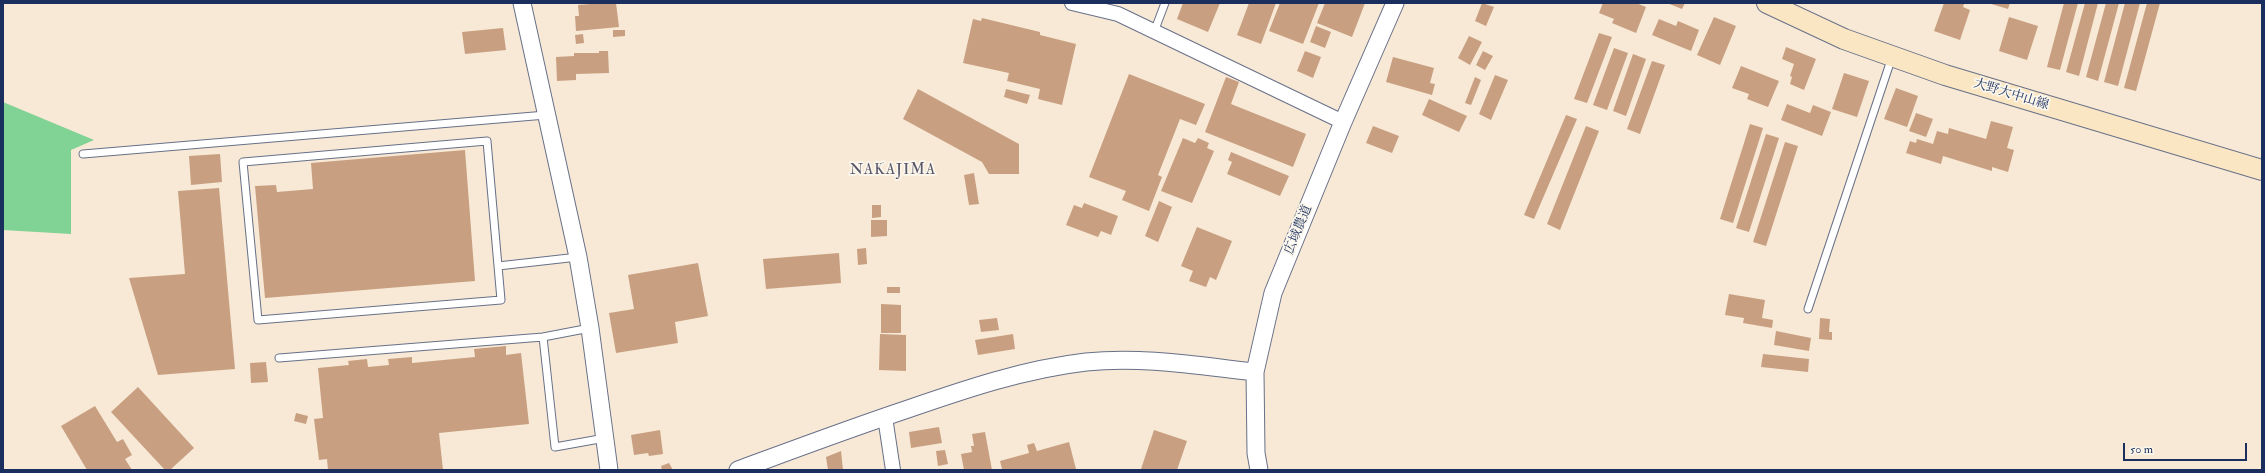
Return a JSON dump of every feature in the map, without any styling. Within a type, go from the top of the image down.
[{"type":"main road","name":"大野大中山線","points":[[1767,3],[1844,39],[1892,57],[1946,75],[2262,170]]},
{"type":"street","points":[[522,3],[548,114],[578,257],[590,328],[609,470]]},
{"type":"street","points":[[1072,3],[1118,14],[1343,122]]},
{"type":"street","name":"広域農道","points":[[1259,470],[1255,422],[1255,372],[1273,292],[1343,122],[1395,3]]},
{"type":"street","points":[[738,470],[967,388],[1025,372],[1087,362],[1174,363],[1255,372]]},
{"type":"street","points":[[885,417],[893,470]]},
{"type":"lane","points":[[1154,32],[1164,3]]},
{"type":"lane","points":[[1808,309],[1892,57]]},
{"type":"lane","points":[[83,154],[548,114]]},
{"type":"lane","points":[[487,141],[498,266],[501,300],[258,320],[244,162],[487,141]]},
{"type":"lane","points":[[498,266],[578,257]]},
{"type":"lane","points":[[279,358],[543,336],[590,328]]},
{"type":"lane","points":[[543,336],[556,447],[605,438]]},
{"type":"green space","points":[[3,102],[94,140],[71,150],[71,234],[3,230]]},
{"type":"building","points":[[616,3],[619,27],[576,31],[575,16],[579,16],[578,5]]},
{"type":"building","points":[[1183,3],[1220,3],[1208,32],[1177,19]]},
{"type":"building","points":[[1249,3],[1276,3],[1261,44],[1237,35]]},
{"type":"building","points":[[1280,3],[1319,3],[1303,44],[1269,31]]},
{"type":"building","points":[[1325,3],[1365,3],[1352,37],[1317,23]]},
{"type":"building","points":[[1482,3],[1494,7],[1486,26],[1475,21]]},
{"type":"building","points":[[1603,3],[1636,3],[1646,7],[1636,33],[1612,23],[1614,19],[1599,13]]},
{"type":"building","points":[[1667,3],[1685,3],[1682,9]]},
{"type":"building","points":[[1944,3],[1961,3],[1964,4],[1963,7],[1970,10],[1960,40],[1934,31]]},
{"type":"building","points":[[1988,3],[2010,3],[2008,9]]},
{"type":"building","points":[[2064,3],[2078,3],[2060,70],[2047,67]]},
{"type":"building","points":[[2085,3],[2098,3],[2079,76],[2066,72]]},
{"type":"building","points":[[2106,3],[2119,3],[2098,81],[2086,77]]},
{"type":"building","points":[[2125,3],[2140,3],[2118,86],[2104,82]]},
{"type":"building","points":[[2147,3],[2160,3],[2136,91],[2124,88]]},
{"type":"building","points":[[1714,17],[1736,26],[1720,65],[1697,55]]},
{"type":"building","points":[[2009,17],[2038,26],[2027,60],[1999,51]]},
{"type":"building","points":[[982,18],[1040,32],[1040,35],[1076,44],[1062,105],[1038,99],[1040,89],[1007,81],[1009,73],[963,63],[973,19],[981,21]]},
{"type":"building","points":[[1659,19],[1676,26],[1678,21],[1699,30],[1691,51],[1652,35]]},
{"type":"building","points":[[1316,26],[1331,32],[1325,48],[1310,42]]},
{"type":"building","points":[[503,28],[506,50],[465,54],[462,32]]},
{"type":"building","points":[[613,30],[625,30],[625,36],[613,37]]},
{"type":"building","points":[[1599,33],[1612,37],[1587,103],[1574,99]]},
{"type":"building","points":[[583,34],[584,43],[576,44],[575,35]]},
{"type":"building","points":[[1469,36],[1482,42],[1470,65],[1458,58]]},
{"type":"building","points":[[1786,47],[1816,59],[1804,90],[1790,84],[1792,77],[1790,76],[1794,64],[1782,59]]},
{"type":"building","points":[[1614,48],[1628,53],[1607,110],[1593,105]]},
{"type":"building","points":[[599,51],[608,51],[609,73],[576,74],[576,80],[557,81],[556,57],[574,56],[574,53],[599,53]]},
{"type":"building","points":[[1305,51],[1321,57],[1313,78],[1297,71]]},
{"type":"building","points":[[1483,51],[1493,56],[1485,70],[1476,65]]},
{"type":"building","points":[[1633,54],[1646,59],[1626,116],[1613,111]]},
{"type":"building","points":[[1393,57],[1434,68],[1430,83],[1435,84],[1432,95],[1386,82]]},
{"type":"building","points":[[1652,61],[1665,65],[1640,134],[1627,129]]},
{"type":"building","points":[[1741,66],[1779,81],[1768,107],[1747,99],[1749,94],[1732,88]]},
{"type":"building","points":[[1844,73],[1869,81],[1857,117],[1832,109]]},
{"type":"building","points":[[1129,74],[1205,104],[1196,125],[1180,119],[1158,175],[1162,177],[1149,211],[1122,200],[1126,191],[1089,177]]},
{"type":"building","points":[[1495,75],[1508,80],[1491,120],[1479,114]]},
{"type":"building","points":[[1226,77],[1239,82],[1231,104],[1306,134],[1293,167],[1205,132]]},
{"type":"building","points":[[1475,77],[1481,80],[1471,105],[1465,103]]},
{"type":"building","points":[[1896,88],[1918,96],[1907,127],[1884,119]]},
{"type":"building","points":[[918,89],[1019,144],[1019,174],[989,174],[982,162],[903,119]]},
{"type":"building","points":[[1006,89],[1030,95],[1027,104],[1004,97]]},
{"type":"building","points":[[1429,99],[1467,116],[1459,132],[1422,115]]},
{"type":"building","points":[[1787,104],[1810,113],[1813,105],[1831,112],[1822,136],[1781,120]]},
{"type":"building","points":[[1916,113],[1933,119],[1926,137],[1909,131]]},
{"type":"building","points":[[1566,115],[1577,119],[1534,219],[1524,215]]},
{"type":"building","points":[[1991,121],[2013,127],[2007,148],[2014,150],[2008,172],[1992,167],[1992,171],[1943,156],[1941,164],[1906,153],[1910,141],[1916,143],[1917,139],[1933,144],[1937,131],[1948,134],[1949,128],[1986,139]]},
{"type":"building","points":[[1750,124],[1763,128],[1733,223],[1720,219]]},
{"type":"building","points":[[1373,126],[1399,136],[1392,153],[1366,143]]},
{"type":"building","points":[[1586,126],[1599,131],[1560,230],[1547,224]]},
{"type":"building","points":[[1766,134],[1779,138],[1749,232],[1736,228]]},
{"type":"building","points":[[1183,138],[1195,143],[1198,138],[1209,143],[1207,148],[1214,151],[1192,203],[1161,191]]},
{"type":"building","points":[[1785,142],[1798,146],[1766,246],[1753,242]]},
{"type":"building","points":[[465,150],[475,281],[265,298],[255,186],[276,185],[277,192],[313,189],[311,163]]},
{"type":"building","points":[[1231,152],[1289,176],[1280,196],[1227,174],[1232,162],[1228,160]]},
{"type":"building","points":[[220,154],[222,182],[191,185],[189,156]]},
{"type":"building","points":[[974,173],[979,204],[969,205],[964,175]]},
{"type":"building","points":[[219,188],[235,369],[158,375],[129,278],[185,274],[178,191]]},
{"type":"building","points":[[1159,201],[1172,207],[1158,242],[1145,236]]},
{"type":"building","points":[[1084,203],[1118,216],[1111,235],[1101,231],[1098,237],[1066,225],[1074,205],[1082,208]]},
{"type":"building","points":[[872,205],[881,205],[881,217],[872,218]]},
{"type":"building","points":[[871,220],[887,220],[887,236],[871,237]]},
{"type":"building","points":[[1197,227],[1232,241],[1216,280],[1210,277],[1206,287],[1189,281],[1193,271],[1181,266]]},
{"type":"building","points":[[866,248],[867,264],[858,265],[857,249]]},
{"type":"building","points":[[839,253],[841,283],[766,289],[763,259]]},
{"type":"building","points":[[698,263],[708,316],[675,322],[678,343],[616,353],[609,313],[634,309],[628,275]]},
{"type":"building","points":[[887,287],[900,287],[900,293],[887,293]]},
{"type":"building","points":[[1729,294],[1765,300],[1762,318],[1773,320],[1772,328],[1743,323],[1744,318],[1725,315]]},
{"type":"building","points":[[881,304],[901,305],[901,333],[881,333]]},
{"type":"building","points":[[997,318],[999,330],[981,332],[979,320]]},
{"type":"building","points":[[1820,318],[1830,319],[1829,332],[1832,332],[1832,340],[1819,339]]},
{"type":"building","points":[[1776,331],[1811,338],[1809,351],[1774,345]]},
{"type":"building","points":[[880,334],[906,335],[906,371],[879,370]]},
{"type":"building","points":[[1013,334],[1015,349],[978,355],[975,340]]},
{"type":"building","points":[[506,346],[506,355],[521,353],[529,424],[439,433],[443,470],[328,470],[327,459],[319,460],[314,419],[323,418],[318,368],[349,365],[348,361],[367,359],[368,367],[389,365],[388,359],[412,357],[412,363],[475,357],[474,349]]},
{"type":"building","points":[[1763,354],[1809,359],[1808,372],[1761,367]]},
{"type":"building","points":[[266,362],[268,382],[251,383],[250,363]]},
{"type":"building","points":[[138,387],[194,448],[170,470],[165,470],[111,412]]},
{"type":"building","points":[[95,406],[117,442],[123,439],[132,455],[125,459],[132,470],[87,470],[61,426]]},
{"type":"building","points":[[296,413],[308,416],[306,424],[294,421]]},
{"type":"building","points":[[939,427],[942,443],[911,448],[909,432]]},
{"type":"building","points":[[660,430],[663,454],[649,456],[648,453],[634,455],[631,435]]},
{"type":"building","points":[[1154,430],[1187,441],[1177,470],[1141,469]]},
{"type":"building","points":[[985,432],[992,470],[964,470],[961,454],[972,452],[971,446],[974,446],[972,434]]},
{"type":"building","points":[[1069,442],[1076,469],[1002,469],[1000,461],[1029,453],[1027,445],[1034,443],[1037,451]]},
{"type":"building","points":[[945,450],[948,464],[938,466],[936,451]]},
{"type":"building","points":[[841,451],[843,470],[828,470],[826,457]]},
{"type":"building","points":[[669,463],[673,470],[662,470],[661,466]]},
{"type":"district","name":"NAKAJIMA","points":[[893,171]]}]
